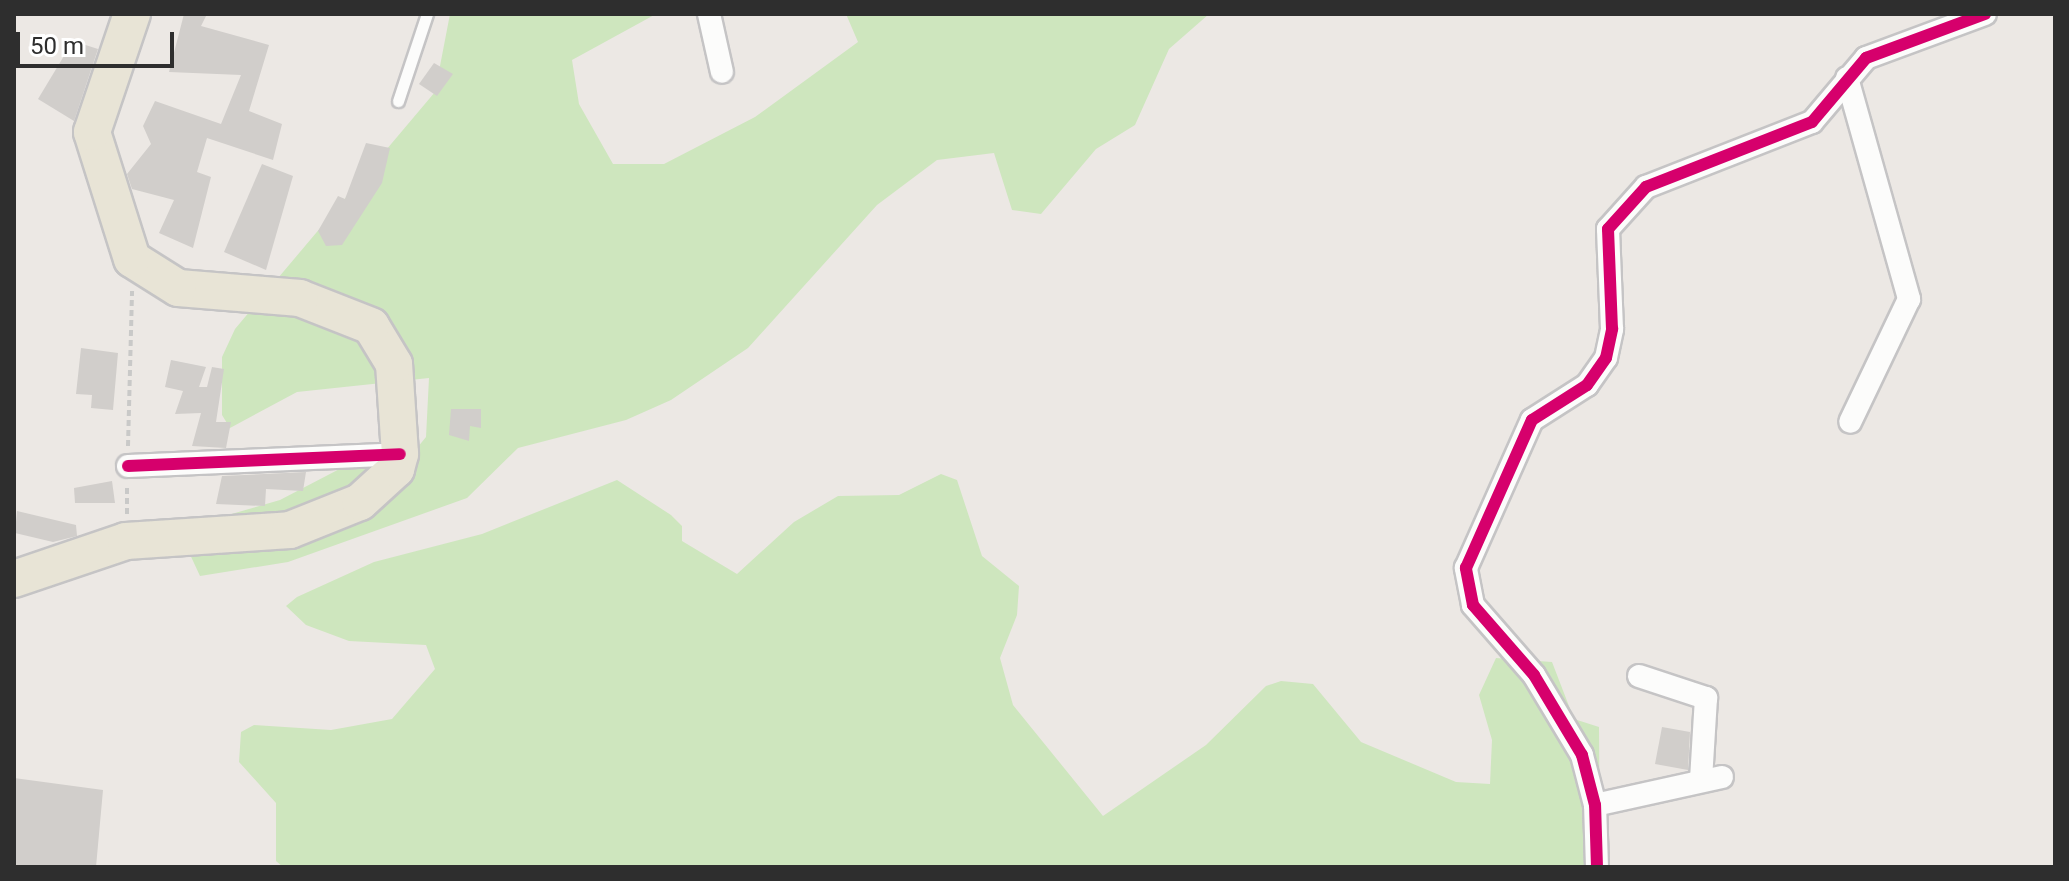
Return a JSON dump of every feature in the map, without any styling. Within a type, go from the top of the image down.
[{"type":"main road","points":[[14,579],[126,541],[290,530],[360,502],[396,469],[400,454],[394,364],[371,326],[300,298],[178,288],[132,259],[92,132],[132,14]]},
{"type":"street","points":[[709,14],[722,72]]},
{"type":"street","points":[[1597,867],[1595,805],[1582,755],[1534,675],[1473,605],[1466,568],[1532,420],[1587,385],[1606,358],[1612,329],[1608,229],[1627,201],[1646,187],[1796,132],[1822,115],[1847,78],[1866,58],[1985,14]]},
{"type":"street","points":[[1847,78],[1909,299],[1850,422]]},
{"type":"street","points":[[128,466],[400,454]]},
{"type":"street","points":[[1595,805],[1711,779],[1706,698],[1639,676]]},
{"type":"lane","points":[[398,101],[427,14]]},
{"type":"path","points":[[126,541],[132,259]]},
{"type":"green space","points":[[450,14],[656,14],[572,60],[579,104],[613,164],[664,164],[755,117],[858,42],[846,14],[1209,14],[1169,49],[1135,125],[1096,149],[1041,214],[1012,210],[994,153],[937,160],[877,205],[748,348],[671,400],[626,420],[518,448],[467,498],[288,562],[200,576],[187,548],[204,522],[280,500],[351,463],[417,448],[426,437],[429,378],[297,392],[230,428],[222,415],[222,357],[235,329],[435,92]]},
{"type":"green space","points":[[941,474],[957,480],[982,556],[1019,586],[1017,615],[1000,658],[1013,705],[1103,816],[1206,745],[1266,686],[1281,681],[1313,684],[1361,742],[1456,782],[1490,784],[1492,740],[1479,695],[1496,658],[1552,662],[1574,719],[1599,727],[1600,867],[283,867],[276,861],[276,803],[239,762],[241,732],[254,725],[331,730],[392,719],[435,669],[426,645],[349,641],[306,625],[286,606],[297,597],[374,562],[482,534],[617,480],[671,515],[682,526],[682,541],[737,574],[794,522],[838,496],[899,495]]},
{"type":"building","points":[[184,14],[207,14],[201,26],[269,45],[249,111],[282,124],[273,160],[207,138],[197,172],[211,177],[193,248],[159,233],[174,200],[132,189],[127,174],[151,144],[143,126],[155,101],[221,124],[241,75],[169,72]]},
{"type":"building","points":[[73,41],[98,49],[74,121],[38,99]]},
{"type":"building","points":[[434,63],[453,74],[437,96],[419,84]]},
{"type":"building","points":[[366,143],[390,148],[382,183],[342,245],[326,246],[318,231],[338,196],[345,199]]},
{"type":"building","points":[[262,164],[293,176],[266,270],[224,252]]},
{"type":"building","points":[[81,348],[118,353],[113,410],[91,408],[92,395],[76,394]]},
{"type":"building","points":[[171,360],[206,367],[199,387],[207,387],[212,367],[224,369],[216,422],[231,422],[226,448],[192,446],[201,413],[175,414],[183,391],[165,387]]},
{"type":"building","points":[[451,409],[481,409],[481,428],[470,426],[469,441],[449,435]]},
{"type":"building","points":[[306,472],[303,491],[266,489],[265,506],[216,504],[222,476]]},
{"type":"building","points":[[112,481],[115,503],[75,503],[74,488]]},
{"type":"building","points":[[17,511],[76,525],[77,536],[53,542],[15,533]]},
{"type":"building","points":[[1662,727],[1690,732],[1688,770],[1655,764]]},
{"type":"building","points":[[14,778],[103,790],[96,867],[14,867]]},
{"type":"cycle path","points":[[1597,867],[1595,805],[1582,755],[1534,675],[1473,605],[1466,568],[1532,420],[1587,385],[1606,358],[1612,329],[1608,229],[1646,187],[1812,122],[1866,58],[1985,14]]},
{"type":"cycle path","points":[[128,466],[400,454]]}]
